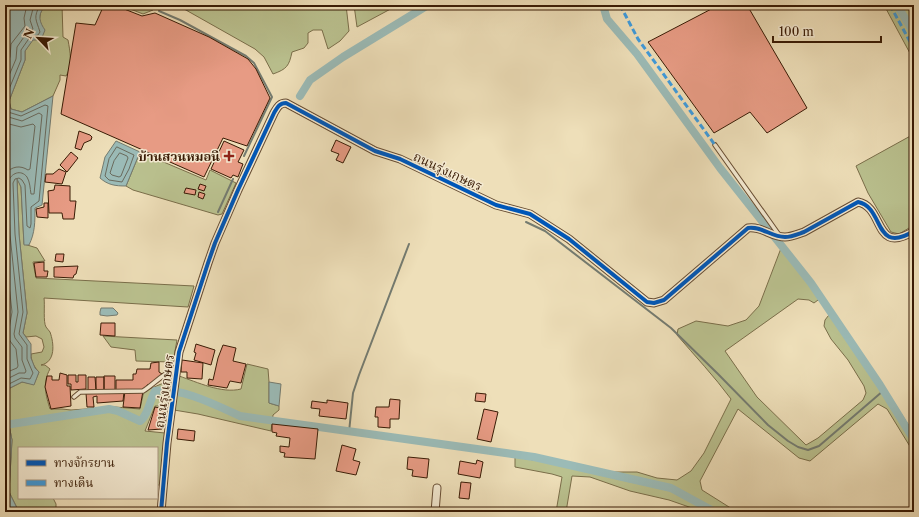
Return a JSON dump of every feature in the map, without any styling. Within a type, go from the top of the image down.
[{"type":"street","name":"ถนนรุ่งเกษตร","points":[[161,512],[174,384],[179,352],[215,243],[274,113],[282,103],[286,103],[375,151],[400,159],[496,205],[530,214],[569,239],[647,302],[654,303],[664,300],[748,228],[760,228],[786,237],[804,232],[858,202],[868,206],[880,226],[887,235],[892,238],[899,238],[914,231]]},
{"type":"street","points":[[435,512],[437,488]]},
{"type":"lane","points":[[715,145],[780,236]]},
{"type":"lane","points":[[74,396],[80,392],[143,391],[170,371],[176,369]]},
{"type":"green space","points":[[44,5],[62,5],[63,37],[68,40],[70,49],[70,68],[66,76],[60,75],[60,80],[53,96],[22,112],[11,109],[9,101],[25,60],[25,51],[33,39]]},
{"type":"green space","points":[[120,5],[153,5],[153,10],[143,14]]},
{"type":"green space","points":[[177,5],[346,5],[349,31],[340,41],[328,49],[322,30],[313,30],[308,33],[308,43],[304,48],[292,52],[287,66],[273,74],[264,57],[255,49]]},
{"type":"green space","points":[[354,5],[398,5],[357,27]]},
{"type":"green space","points":[[884,5],[906,5],[914,18],[914,56],[912,57]]},
{"type":"green space","points":[[914,134],[914,225],[899,234],[891,232],[868,193],[856,166]]},
{"type":"green space","points":[[140,152],[206,180],[210,170],[236,183],[222,214],[218,215],[133,190],[126,186]]},
{"type":"green space","points":[[17,177],[21,187],[24,244],[37,248],[45,261],[33,262],[36,278],[194,286],[188,307],[44,298],[45,325],[50,332],[53,352],[49,360],[41,365],[45,365],[50,369],[45,384],[50,409],[71,410],[115,407],[140,409],[145,391],[168,381],[171,383],[167,406],[155,406],[145,431],[165,433],[161,485],[158,485],[158,447],[18,447],[18,499],[54,499],[56,504],[56,512],[19,512],[9,492],[12,440],[8,420],[5,416],[5,400],[7,398],[8,389],[22,382],[34,384],[39,372],[33,364],[31,354],[42,352],[44,347],[42,339],[36,336],[26,337],[23,333],[27,313],[19,234]]},
{"type":"green space","points":[[783,243],[822,297],[814,303],[809,300],[798,299],[725,351],[757,397],[806,445],[818,438],[863,400],[866,393],[864,386],[848,360],[831,339],[824,326],[825,320],[832,311],[878,377],[914,434],[914,453],[887,409],[878,404],[810,461],[799,458],[738,409],[700,481],[702,490],[737,512],[698,512],[692,508],[669,500],[630,491],[590,477],[572,476],[566,512],[556,512],[562,477],[515,467],[515,457],[608,472],[637,472],[657,478],[677,480],[691,471],[704,453],[731,399],[677,335],[678,329],[696,321],[728,326],[746,320],[759,306]]},
{"type":"green space","points":[[103,336],[177,340],[173,362],[136,361],[135,350],[111,347]]},
{"type":"green space","points":[[247,364],[268,369],[269,403],[279,406],[279,410],[273,415],[271,431],[174,410],[179,376],[218,389],[241,389]]},
{"type":"water","points":[[5,5],[44,5],[44,8],[40,13],[40,19],[45,30],[41,40],[33,40],[25,51],[25,60],[9,101],[11,109],[22,112],[53,96],[42,205],[35,208],[34,232],[29,245],[24,245],[21,187],[17,179],[19,234],[27,313],[23,333],[31,344],[31,358],[35,368],[39,372],[34,385],[22,382],[8,389],[7,398],[5,400]]},
{"type":"water","points":[[116,141],[140,152],[126,186],[112,185],[100,178],[105,157]]},
{"type":"water","points":[[101,308],[113,308],[118,313],[117,315],[100,315]]},
{"type":"water","points":[[269,382],[281,384],[279,406],[269,403]]},
{"type":"water","points":[[5,416],[8,420],[12,440],[9,492],[19,512],[5,512]]},
{"type":"building","points":[[104,5],[114,5],[142,16],[155,13],[209,37],[248,59],[256,69],[270,98],[247,146],[223,138],[204,177],[61,114],[76,23],[95,25]]},
{"type":"building","points":[[719,5],[747,5],[807,108],[767,133],[750,112],[714,133],[648,42]]},
{"type":"building","points":[[79,131],[92,137],[91,140],[84,143],[81,150],[75,148]]},
{"type":"building","points":[[336,140],[351,147],[343,163],[336,160],[339,154],[331,151]]},
{"type":"building","name":"บ้านสวนหมอนิ","points":[[224,141],[244,150],[238,162],[243,164],[238,177],[233,175],[231,178],[211,169]]},
{"type":"building","points":[[71,152],[78,158],[67,172],[60,165]]},
{"type":"building","points":[[59,169],[66,172],[62,184],[45,182],[46,174],[53,174]]},
{"type":"building","points":[[200,184],[206,186],[204,191],[198,189]]},
{"type":"building","points":[[55,185],[70,186],[70,201],[76,201],[74,219],[63,219],[62,213],[49,213],[48,191],[54,190]]},
{"type":"building","points":[[186,188],[196,190],[195,195],[184,193]]},
{"type":"building","points":[[199,192],[205,194],[203,199],[198,197]]},
{"type":"building","points":[[44,203],[48,203],[48,218],[37,217],[36,209],[44,207]]},
{"type":"building","points":[[56,254],[64,254],[63,262],[55,261]]},
{"type":"building","points":[[44,262],[44,271],[48,271],[47,277],[36,277],[34,263]]},
{"type":"building","points":[[78,266],[76,274],[73,278],[54,277],[54,267]]},
{"type":"building","points":[[101,323],[115,323],[115,336],[100,335]]},
{"type":"building","points":[[196,344],[215,350],[211,365],[194,360]]},
{"type":"building","points":[[223,345],[236,348],[233,361],[246,364],[241,383],[230,381],[227,388],[208,385],[209,379],[213,380],[218,358]]},
{"type":"building","points":[[182,360],[203,363],[202,379],[187,378],[187,372],[181,372]]},
{"type":"building","points":[[159,362],[159,372],[162,374],[153,383],[147,385],[143,390],[116,390],[116,380],[133,380],[133,374],[136,374],[137,369],[150,369],[151,363]]},
{"type":"building","points":[[60,373],[67,375],[67,386],[70,386],[71,406],[51,409],[45,387],[47,376],[52,376],[52,380],[59,380]]},
{"type":"building","points":[[68,375],[76,375],[76,382],[78,382],[78,375],[86,375],[86,389],[71,390],[71,384],[68,384]]},
{"type":"building","points":[[104,376],[115,376],[115,390],[104,390]]},
{"type":"building","points":[[88,377],[95,377],[96,390],[88,390]]},
{"type":"building","points":[[96,377],[104,377],[104,390],[96,390]]},
{"type":"building","points":[[125,391],[143,391],[140,408],[123,407]]},
{"type":"building","points":[[124,392],[123,401],[97,403],[97,396],[93,397],[94,407],[87,407],[86,393]]},
{"type":"building","points":[[476,393],[486,394],[485,402],[475,401]]},
{"type":"building","points":[[390,399],[400,400],[399,419],[390,419],[390,428],[378,427],[378,417],[375,417],[376,407],[389,407]]},
{"type":"building","points":[[327,400],[348,403],[346,419],[319,416],[320,409],[311,408],[312,401],[327,403]]},
{"type":"building","points":[[155,407],[164,409],[164,413],[167,415],[162,429],[148,430]]},
{"type":"building","points":[[484,409],[498,412],[491,442],[477,439]]},
{"type":"building","points":[[272,424],[318,429],[315,459],[284,457],[285,453],[280,452],[280,446],[289,447],[290,438],[276,436],[277,433],[272,432]]},
{"type":"building","points":[[178,429],[195,431],[194,441],[177,439]]},
{"type":"building","points":[[342,445],[356,449],[353,460],[360,462],[356,475],[336,471]]},
{"type":"building","points":[[408,457],[429,459],[427,478],[412,476],[413,470],[407,469]]},
{"type":"building","points":[[477,460],[483,462],[480,478],[458,474],[460,461],[476,464]]},
{"type":"building","points":[[461,482],[471,483],[469,499],[459,498]]},
{"type":"waterway","points":[[187,10],[190,5]]},
{"type":"waterway","points":[[300,96],[310,80],[343,57],[428,5]]},
{"type":"waterway","points":[[603,5],[607,19],[637,54],[720,168],[811,283],[880,385],[914,440]]},
{"type":"waterway","points":[[897,5],[914,33]]},
{"type":"waterway","points":[[159,11],[180,20],[246,56],[254,63],[272,97],[244,156]]},
{"type":"waterway","points":[[218,212],[233,179]]},
{"type":"waterway","points":[[526,222],[545,231],[671,328],[768,425],[798,447],[808,450],[819,446],[883,391]]},
{"type":"waterway","points":[[349,432],[353,393],[409,244]]},
{"type":"waterway","points":[[5,425],[109,409],[118,411],[140,421],[143,419],[155,391],[175,391],[198,398],[240,416],[534,457],[671,488],[715,512]]},
{"type":"marked path","points":[[620,5],[638,39],[715,145]]},
{"type":"marked path","points":[[890,5],[914,49]]},
{"type":"cycle path","points":[[161,512],[167,443],[179,352],[215,243],[274,113],[278,106],[282,104],[286,103],[375,151],[400,159],[496,205],[530,214],[569,239],[647,302],[654,303],[664,300],[748,228],[758,229],[780,237],[792,236],[804,232],[858,202],[866,206],[872,212],[885,234],[892,238],[901,237],[914,231]]},
{"type":"place","name":"บ้านสวนหมอนิ","points":[[229,156]]}]
